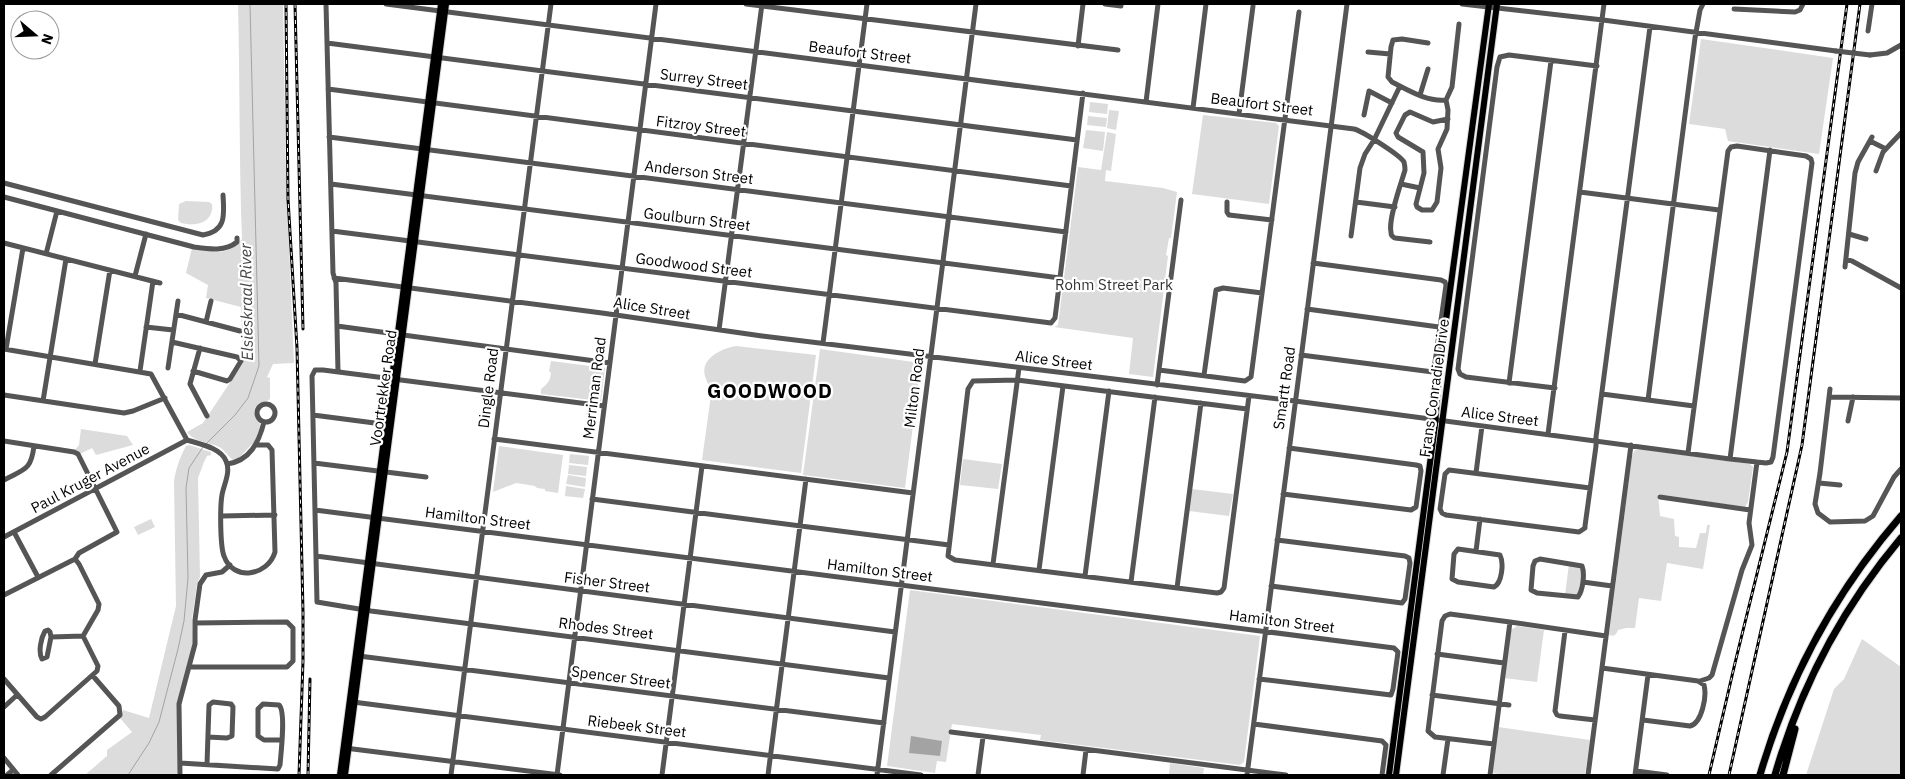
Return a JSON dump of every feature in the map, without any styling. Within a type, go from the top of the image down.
[{"type":"highway","points":[[1759,775],[1793,685],[1820,630],[1862,565],[1901,516]]},
{"type":"highway","points":[[1775,775],[1791,728],[1812,677],[1849,609],[1901,538]]},
{"type":"highway","points":[[1782,775],[1812,677]]},
{"type":"main road","name":"Voortrekker Road","points":[[340,775],[346,748],[442,9],[446,4]]},
{"type":"main road","name":"Frans Conradie Drive","points":[[1396,775],[1439,420],[1439,372],[1489,5]]},
{"type":"main road","name":"Frans Conradie Drive","points":[[1389,775],[1497,6]]},
{"type":"main road","name":"Voortrekker Road","points":[[345,775],[346,748]]},
{"type":"street","points":[[326,4],[330,184],[334,278],[336,283],[338,372]]},
{"type":"street","name":"Beaufort Street","points":[[386,4],[442,9],[548,25],[1358,130],[1404,162],[1405,168],[1401,184]]},
{"type":"street","name":"Dingle Road","points":[[451,775],[551,4]]},
{"type":"street","name":"Merriman Road","points":[[558,775],[574,636],[656,4]]},
{"type":"street","points":[[746,4],[1118,50]]},
{"type":"street","points":[[823,343],[867,4]]},
{"type":"street","name":"Milton Road","points":[[877,772],[976,4]]},
{"type":"street","points":[[1078,46],[1083,4]]},
{"type":"street","points":[[1105,4],[1121,6]]},
{"type":"street","points":[[1146,102],[1158,4]]},
{"type":"street","points":[[1193,108],[1206,4]]},
{"type":"street","name":"Smartt Road","points":[[1247,773],[1347,4]]},
{"type":"street","points":[[1462,4],[1489,5],[1870,55],[1887,53],[1901,45]]},
{"type":"street","points":[[1548,434],[1604,4]]},
{"type":"street","points":[[1648,400],[1696,32],[1703,4]]},
{"type":"street","points":[[1734,9],[1743,6],[1795,12],[1800,10],[1803,4]]},
{"type":"street","points":[[1868,31],[1872,4]]},
{"type":"street","points":[[719,330],[762,5]]},
{"type":"street","points":[[1239,114],[1253,6]]},
{"type":"street","points":[[1159,370],[1246,380],[1250,378],[1299,12]]},
{"type":"street","points":[[1448,119],[1433,122],[1410,112],[1405,115],[1397,130],[1396,136],[1422,152],[1425,170],[1417,207],[1422,210],[1432,210],[1437,202],[1441,168],[1438,148],[1446,133],[1448,119],[1446,100],[1452,86],[1459,24]]},
{"type":"street","points":[[1590,488],[1446,470],[1440,509],[1442,513],[1582,532],[1585,526],[1590,488],[1627,198],[1650,26]]},
{"type":"street","points":[[1428,43],[1396,39],[1391,44],[1388,77],[1392,82],[1420,95],[1437,101],[1446,100]]},
{"type":"street","name":"Surrey Street","points":[[327,43],[1077,140]]},
{"type":"street","points":[[1368,52],[1390,54]]},
{"type":"street","points":[[1555,388],[1466,377],[1460,374],[1458,366],[1497,66],[1500,57],[1509,54],[1596,66]]},
{"type":"street","points":[[1509,383],[1551,61]]},
{"type":"street","points":[[1420,95],[1428,70]]},
{"type":"street","points":[[1351,236],[1360,168],[1364,155],[1374,140],[1400,86]]},
{"type":"street","name":"Fitzroy Street","points":[[328,90],[1072,186]]},
{"type":"street","points":[[1364,114],[1369,91],[1392,103]]},
{"type":"street","points":[[1060,278],[1083,93]]},
{"type":"street","points":[[1876,171],[1886,149],[1901,134]]},
{"type":"street","name":"Anderson Street","points":[[329,137],[1066,232]]},
{"type":"street","points":[[1845,266],[1855,173],[1858,162],[1871,139],[1886,149]]},
{"type":"street","points":[[1688,453],[1728,151],[1731,147],[1737,146],[1770,150],[1730,458]]},
{"type":"street","name":"Alice Street","points":[[334,278],[719,330],[1295,401],[1766,463],[1771,462],[1773,458],[1812,163],[1811,159],[1802,155],[1770,150]]},
{"type":"street","points":[[4,183],[203,235],[212,233],[222,224],[224,216],[223,195]]},
{"type":"street","name":"Goulburn Street","points":[[330,184],[1060,278]]},
{"type":"street","points":[[1420,188],[1401,184],[1391,227],[1392,235],[1396,238],[1430,242]]},
{"type":"street","points":[[1580,192],[1719,210]]},
{"type":"street","points":[[4,197],[210,250],[230,246],[236,243],[237,238]]},
{"type":"street","points":[[1157,385],[1181,200]]},
{"type":"street","points":[[1227,202],[1226,212],[1229,215],[1272,220]]},
{"type":"street","points":[[1356,202],[1395,207]]},
{"type":"street","points":[[46,254],[57,211]]},
{"type":"street","name":"Goodwood Street","points":[[332,231],[1046,323],[1053,322],[1055,318],[1060,278]]},
{"type":"street","points":[[135,276],[146,234]]},
{"type":"street","points":[[1849,234],[1866,239]]},
{"type":"street","points":[[4,243],[160,283]]},
{"type":"street","points":[[23,248],[5,349],[140,371],[153,377],[187,440],[214,450],[222,455],[227,464],[222,498],[223,553],[230,565],[240,572],[252,573],[262,570],[271,562],[275,552],[272,450],[268,445],[256,445]]},
{"type":"street","points":[[43,401],[66,259]]},
{"type":"street","points":[[1846,259],[1901,288]]},
{"type":"street","points":[[1301,355],[1431,372],[1434,369],[1446,286],[1445,282],[1313,263]]},
{"type":"street","points":[[95,364],[110,270]]},
{"type":"street","points":[[140,371],[153,281]]},
{"type":"street","points":[[1204,376],[1215,296],[1218,289],[1262,293]]},
{"type":"street","points":[[168,368],[178,301]]},
{"type":"street","points":[[206,322],[211,301]]},
{"type":"street","points":[[1307,309],[1439,327]]},
{"type":"street","points":[[176,314],[240,331]]},
{"type":"street","points":[[337,326],[610,363]]},
{"type":"street","points":[[146,327],[174,330]]},
{"type":"street","points":[[172,342],[239,358],[241,362],[227,381],[193,371]]},
{"type":"street","points":[[200,348],[193,371],[191,387],[207,416]]},
{"type":"street","points":[[1019,368],[993,564],[1217,593],[1223,590],[1249,396]]},
{"type":"street","points":[[316,556],[313,372],[318,370],[338,372],[604,406]]},
{"type":"street","name":"Alice Street","points":[[993,564],[950,558],[947,553],[970,385],[976,380],[1017,380],[1247,409]]},
{"type":"street","points":[[1039,570],[1063,386]]},
{"type":"street","points":[[1830,389],[1819,483],[1814,504],[1818,514],[1822,518],[1836,523],[1865,521],[1873,516],[1894,477],[1901,469]]},
{"type":"street","points":[[1085,576],[1109,392]]},
{"type":"street","points":[[1602,394],[1694,406]]},
{"type":"street","points":[[4,395],[124,413],[165,398]]},
{"type":"street","points":[[1131,582],[1155,397]]},
{"type":"street","points":[[1829,397],[1901,398]]},
{"type":"street","points":[[1848,421],[1853,397]]},
{"type":"street","points":[[1177,588],[1201,403]]},
{"type":"street","points":[[313,415],[388,425]]},
{"type":"street","points":[[227,464],[242,461],[256,445],[264,422]]},
{"type":"street","points":[[1476,474],[1482,426]]},
{"type":"street","name":"Paul Kruger Avenue","points":[[4,538],[187,440]]},
{"type":"street","points":[[494,440],[913,493]]},
{"type":"street","points":[[4,441],[74,452],[79,455],[117,531],[117,534],[79,553],[75,559],[4,595]]},
{"type":"street","points":[[4,480],[30,465],[34,446]]},
{"type":"street","points":[[1588,775],[1631,446]]},
{"type":"street","points":[[1283,494],[1411,510],[1416,507],[1421,471],[1418,465],[1289,448]]},
{"type":"street","points":[[1700,682],[1712,675],[1742,570],[1749,555],[1752,541],[1749,523],[1750,510],[1757,462]]},
{"type":"street","points":[[314,463],[426,477]]},
{"type":"street","points":[[662,775],[702,466]]},
{"type":"street","points":[[768,775],[806,480]]},
{"type":"street","points":[[1819,483],[1840,485]]},
{"type":"street","points":[[1660,497],[1750,510]]},
{"type":"street","points":[[592,499],[949,545]]},
{"type":"street","name":"Hamilton Street","points":[[315,510],[1396,649],[1398,652],[1392,694],[1388,695],[1259,679]]},
{"type":"street","points":[[222,516],[275,515]]},
{"type":"street","points":[[1476,551],[1480,519]]},
{"type":"street","points":[[14,532],[38,577]]},
{"type":"street","points":[[1271,586],[1399,603],[1404,602],[1410,563],[1407,557],[1277,540]]},
{"type":"street","points":[[1456,550],[1476,551],[1501,556],[1500,582],[1496,587],[1452,580],[1456,550]]},
{"type":"street","name":"Fisher Street","points":[[316,556],[895,632]]},
{"type":"street","name":"Rhodes Street","points":[[316,556],[316,600],[318,603],[889,678]]},
{"type":"street","points":[[75,559],[100,605],[83,636]]},
{"type":"street","points":[[1538,559],[1580,565],[1584,570],[1583,582],[1581,593],[1577,598],[1537,593],[1530,588],[1533,566],[1538,559]]},
{"type":"street","points":[[180,775],[179,708],[195,644],[194,623],[201,580],[206,575],[224,571],[230,565]]},
{"type":"street","points":[[1583,582],[1612,586]]},
{"type":"street","points":[[1494,744],[1433,736],[1428,730],[1442,621],[1447,615],[1606,636]]},
{"type":"street","points":[[189,667],[287,667],[293,662],[293,628],[288,622],[194,623]]},
{"type":"street","points":[[1490,775],[1510,622]]},
{"type":"street","points":[[48,630],[51,637],[47,658],[42,658],[40,653],[44,632],[48,630]]},
{"type":"street","points":[[1565,631],[1555,711],[1560,716],[1595,720]]},
{"type":"street","points":[[51,637],[83,636]]},
{"type":"street","points":[[4,679],[36,717],[43,718],[98,670],[98,666],[83,636]]},
{"type":"street","points":[[1438,654],[1504,663]]},
{"type":"street","name":"Spencer Street","points":[[358,656],[884,723]]},
{"type":"street","points":[[1602,668],[1700,682],[1704,685],[1705,691],[1699,718],[1694,725],[1643,720]]},
{"type":"street","points":[[1648,675],[1635,773],[1667,775]]},
{"type":"street","points":[[51,775],[116,718],[121,711],[119,706],[93,676]]},
{"type":"street","points":[[4,707],[18,695]]},
{"type":"street","points":[[1432,695],[1509,705]]},
{"type":"street","points":[[207,764],[208,737],[210,704],[216,702],[231,704],[233,707],[232,736],[227,738],[208,737]]},
{"type":"street","name":"Riebeek Street","points":[[352,702],[666,742],[877,772],[921,775]]},
{"type":"street","points":[[180,764],[278,769],[280,765],[281,740],[282,708],[276,704],[261,704],[258,709],[258,736],[261,739],[281,740]]},
{"type":"street","points":[[1254,724],[1381,740],[1385,742],[1382,775]]},
{"type":"street","points":[[951,732],[1247,773],[1286,775]]},
{"type":"street","points":[[978,775],[984,736]]},
{"type":"street","points":[[1443,775],[1448,739]]},
{"type":"street","points":[[346,748],[558,775]]},
{"type":"street","points":[[1083,775],[1086,750]]},
{"type":"street","points":[[4,758],[18,775]]},
{"type":"street","points":[[7,775],[13,770]]},
{"type":"green space","points":[[238,4],[283,4],[286,172],[294,363],[273,364],[267,377],[270,378],[270,399],[259,404],[254,412],[261,426],[254,444],[237,460],[233,460],[220,447],[197,440],[187,432],[203,423],[243,363],[241,307],[206,298],[208,285],[186,273],[192,248],[213,252],[225,251],[237,245],[242,239]]},
{"type":"green space","points":[[1701,39],[1833,58],[1819,154],[1728,141],[1725,129],[1689,124]]},
{"type":"green space","points":[[1090,102],[1108,104],[1107,114],[1089,112]]},
{"type":"green space","points":[[1109,110],[1119,111],[1116,130],[1107,128]]},
{"type":"green space","points":[[1203,115],[1276,123],[1279,126],[1269,204],[1192,194]]},
{"type":"green space","points":[[1088,116],[1107,118],[1106,127],[1087,125]]},
{"type":"green space","points":[[1086,130],[1105,132],[1103,151],[1083,148]]},
{"type":"green space","name":"Rohm Street Park","points":[[1107,132],[1116,134],[1111,171],[1106,170],[1105,181],[1163,188],[1177,192],[1171,238],[1169,238],[1166,255],[1168,256],[1153,377],[1129,374],[1133,338],[1054,327],[1058,325],[1078,167],[1101,170]]},
{"type":"green space","points":[[186,201],[209,202],[212,204],[210,216],[198,224],[181,223],[178,220],[179,204]]},
{"type":"green space","points":[[736,346],[816,355],[801,473],[702,460],[711,395],[704,370],[709,359],[714,355]]},
{"type":"green space","points":[[820,349],[921,363],[905,488],[803,475]]},
{"type":"green space","points":[[551,361],[605,368],[601,401],[541,394],[541,389],[550,379]]},
{"type":"green space","points":[[81,429],[127,436],[133,445],[96,455],[92,448],[80,454],[75,450],[79,445]]},
{"type":"green space","points":[[189,445],[211,452],[211,455],[207,456],[198,478],[200,577],[197,584],[192,619],[193,647],[177,706],[178,775],[85,775],[107,756],[107,750],[132,732],[120,718],[123,710],[149,718],[176,606],[174,481],[180,458],[186,446]]},
{"type":"green space","points":[[499,446],[563,455],[558,493],[516,483],[493,492]]},
{"type":"green space","points":[[1640,449],[1750,464],[1753,467],[1748,502],[1745,507],[1658,494],[1660,516],[1674,519],[1675,536],[1679,537],[1679,547],[1696,548],[1700,533],[1706,533],[1707,525],[1710,525],[1703,569],[1667,563],[1661,601],[1639,598],[1635,628],[1618,630],[1615,635],[1611,636],[1609,635],[1632,456],[1635,450]]},
{"type":"green space","points":[[570,454],[589,456],[588,465],[569,463]]},
{"type":"green space","points":[[963,459],[1002,464],[998,489],[960,485]]},
{"type":"green space","points":[[569,465],[587,467],[586,476],[568,474]]},
{"type":"green space","points":[[568,475],[586,478],[585,487],[566,484]]},
{"type":"green space","points":[[566,486],[585,489],[583,498],[565,496]]},
{"type":"green space","points":[[1192,489],[1233,494],[1229,516],[1189,511]]},
{"type":"green space","points":[[151,519],[155,527],[138,535],[134,527]]},
{"type":"green space","points":[[1569,564],[1580,566],[1582,573],[1576,596],[1565,595]]},
{"type":"green space","points":[[910,590],[1260,636],[1244,762],[1240,765],[1040,740],[1041,735],[952,724],[946,762],[937,761],[935,773],[887,766]]},
{"type":"green space","points":[[1517,626],[1544,630],[1537,682],[1504,678],[1511,630]]},
{"type":"green space","points":[[1862,639],[1901,667],[1901,775],[1806,775],[1834,689],[1844,679]]},
{"type":"green space","points":[[1498,727],[1590,740],[1585,775],[1506,775],[1492,773]]},
{"type":"green space","points":[[1170,763],[1204,768],[1203,775],[1169,775]]},
{"type":"shaded area","points":[[911,736],[942,741],[940,756],[909,753]]},
{"type":"waterway","name":"Elsieskraal River","points":[[206,444],[235,415],[248,398],[259,366],[250,4]]},
{"type":"waterway","name":"Elsieskraal River","points":[[128,775],[149,743],[159,722],[178,649],[184,621],[188,578],[186,488],[189,468],[203,447]]},
{"type":"railway","points":[[286,4],[288,199],[297,348],[303,612],[299,775]]},
{"type":"railway","points":[[295,4],[303,329]]},
{"type":"railway","points":[[1709,775],[1787,452],[1847,4]]},
{"type":"railway","points":[[1729,775],[1802,445],[1860,4]]},
{"type":"railway","points":[[308,775],[310,679]]},
{"type":"district","name":"GOODWOOD","points":[[770,390]]}]
